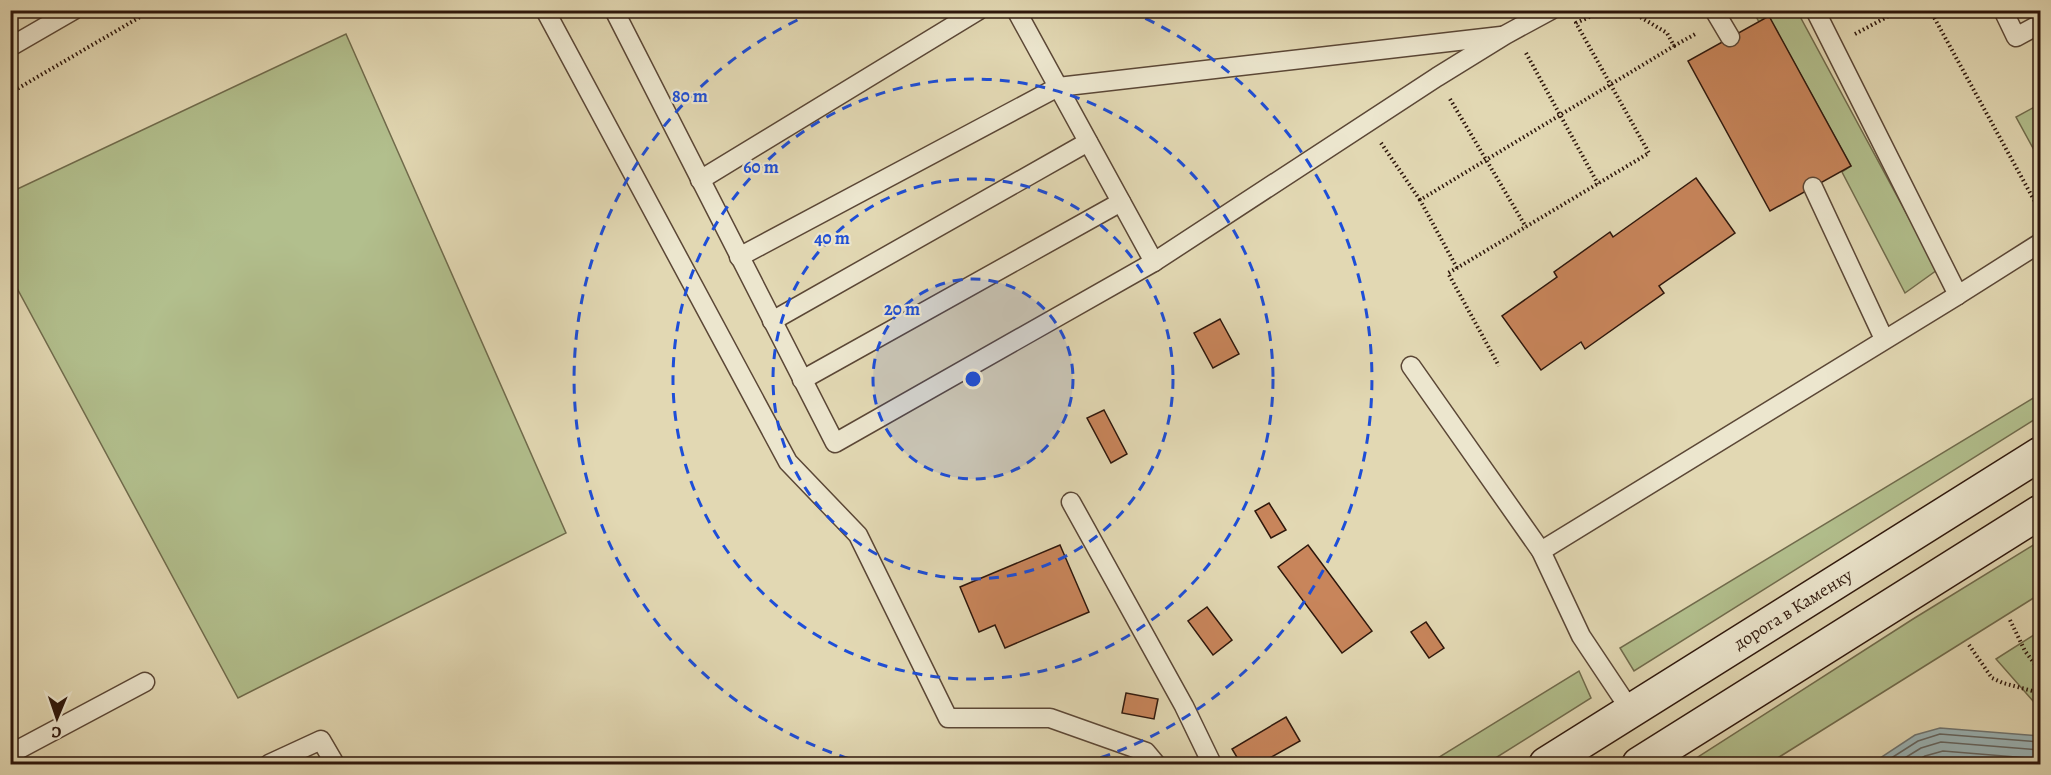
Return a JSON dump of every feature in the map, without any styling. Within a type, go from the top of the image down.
[{"type":"main road","name":"дорога в Каменку","points":[[1546,765],[2040,454]]},
{"type":"main road","points":[[1639,765],[2040,512]]},
{"type":"lane","points":[[10,47],[74,10]]},
{"type":"lane","points":[[544,10],[788,462],[858,535],[948,718],[1050,718],[1146,752],[1156,765]]},
{"type":"lane","points":[[614,10],[834,443],[1154,262],[1437,77],[1551,10]]},
{"type":"lane","points":[[700,180],[979,10]]},
{"type":"lane","points":[[1016,10],[1154,262]]},
{"type":"lane","points":[[1714,10],[1730,37]]},
{"type":"lane","points":[[1815,10],[1958,295]]},
{"type":"lane","points":[[2002,10],[2016,37],[2040,24]]},
{"type":"lane","points":[[739,256],[1058,87],[1505,35]]},
{"type":"lane","points":[[772,321],[1088,142]]},
{"type":"lane","points":[[1813,187],[1884,339]]},
{"type":"lane","points":[[802,380],[1121,202]]},
{"type":"lane","points":[[1541,551],[2040,243]]},
{"type":"lane","points":[[1411,366],[1541,551],[1581,636],[1631,711]]},
{"type":"lane","points":[[1071,502],[1184,706],[1212,765]]},
{"type":"lane","points":[[10,754],[145,682]]},
{"type":"lane","points":[[269,765],[321,740],[335,765]]},
{"type":"path","points":[[10,93],[152,10]]},
{"type":"path","points":[[1930,10],[2040,211]]},
{"type":"path","points":[[1833,45],[1900,11]]},
{"type":"path","points":[[1420,200],[1611,84],[1674,46],[1668,33],[1637,15],[1598,12],[1576,24],[1611,84],[1649,153],[1448,273],[1499,366]]},
{"type":"path","points":[[1505,35],[1526,53],[1598,184]]},
{"type":"path","points":[[1437,77],[1526,227]]},
{"type":"path","points":[[1366,123],[1420,200],[1457,268]]},
{"type":"path","points":[[2010,620],[2025,651],[2040,671]]},
{"type":"path","points":[[1969,645],[1992,678],[2040,693]]},
{"type":"green space","points":[[1753,11],[1797,11],[1937,270],[1905,293],[1842,172],[1851,166],[1769,17],[1759,22]]},
{"type":"green space","points":[[346,34],[566,533],[238,698],[11,277],[11,192]]},
{"type":"green space","points":[[2040,104],[2040,161],[2016,117]]},
{"type":"green space","points":[[2040,394],[2040,416],[1634,671],[1620,648]]},
{"type":"green space","points":[[2040,541],[2040,594],[1768,764],[1687,764],[1913,619]]},
{"type":"green space","points":[[2040,631],[2040,709],[1996,659]]},
{"type":"green space","points":[[1579,671],[1591,698],[1486,764],[1428,764]]},
{"type":"water","points":[[1940,728],[2040,736],[2040,764],[1871,764],[1915,735]]},
{"type":"building","points":[[1769,16],[1851,166],[1770,211],[1688,61]]},
{"type":"building","points":[[1696,178],[1735,233],[1659,286],[1664,293],[1585,349],[1581,342],[1541,370],[1502,316],[1557,277],[1554,272],[1610,232],[1613,237]]},
{"type":"building","points":[[1220,319],[1239,354],[1213,368],[1194,333]]},
{"type":"building","points":[[1104,410],[1127,454],[1111,463],[1087,418]]},
{"type":"building","points":[[1269,503],[1286,530],[1271,538],[1255,511]]},
{"type":"building","points":[[1060,545],[1089,612],[1005,648],[995,625],[979,632],[960,587]]},
{"type":"building","points":[[1308,545],[1372,631],[1342,653],[1278,567]]},
{"type":"building","points":[[1207,607],[1232,640],[1213,655],[1188,621]]},
{"type":"building","points":[[1426,622],[1444,648],[1429,658],[1411,632]]},
{"type":"building","points":[[1126,693],[1158,699],[1154,719],[1122,713]]},
{"type":"building","points":[[1286,717],[1300,741],[1259,764],[1241,764],[1232,749]]}]
